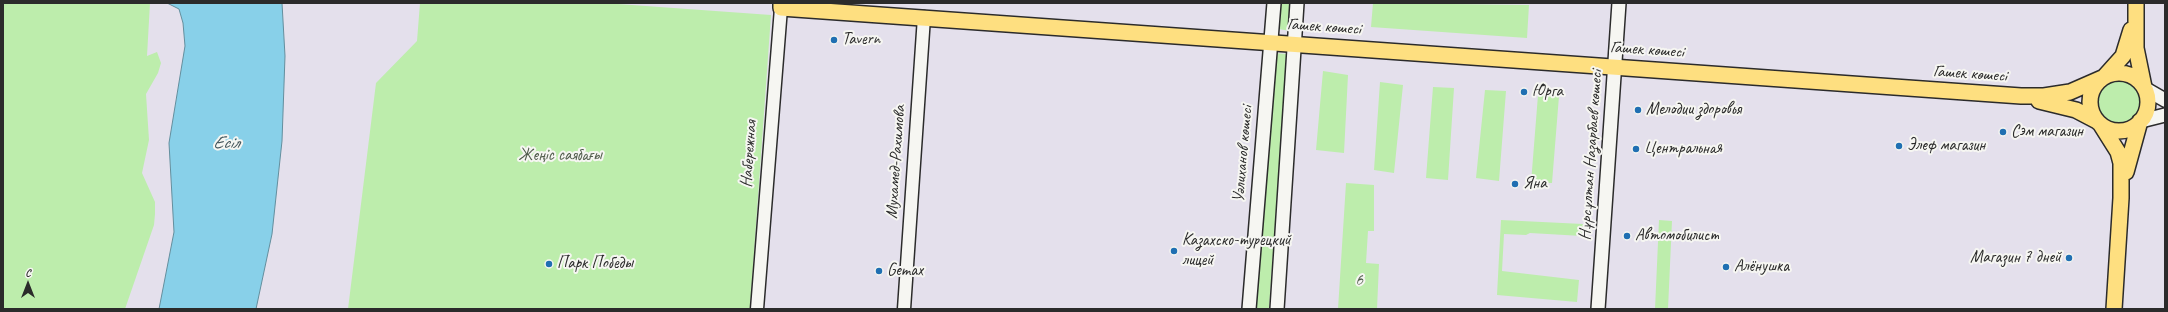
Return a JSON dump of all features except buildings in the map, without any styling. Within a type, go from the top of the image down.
[{"type":"main road","name":"Уәлиханов көшесі","points":[[1249,309],[1268,41],[1274,3]]},
{"type":"main road","points":[[1277,309],[1297,3]]},
{"type":"main road","name":"Нұрсұлтан Назарбаев көшесі","points":[[1598,309],[1619,3]]},
{"type":"main road","name":"Гашек көшесі","points":[[781,5],[924,17],[2021,96],[2044,96],[2070,92],[2104,77]]},
{"type":"main road","points":[[2114,309],[2121,198],[2120,156],[2091,112],[2090,98],[2094,86],[2118,62],[2126,50],[2135,10]]},
{"type":"main road","points":[[2121,198],[2129,158],[2140,121],[2148,106],[2136,48],[2135,10]]},
{"type":"main road","points":[[2104,77],[2116,73],[2128,74],[2138,80],[2144,88],[2165,100]]},
{"type":"main road","name":"Гашек көшесі","points":[[2021,96],[2068,108],[2099,123]]},
{"type":"main road","points":[[2099,123],[2109,129],[2121,131],[2133,127],[2140,121],[2165,115]]},
{"type":"street","name":"Набережная","points":[[757,309],[781,5]]},
{"type":"street","name":"Мухамед-Рахимова","points":[[904,309],[924,17]]},
{"type":"green space","points":[[3,3],[150,3],[147,56],[157,52],[161,63],[158,73],[146,94],[149,140],[142,173],[155,202],[155,214],[154,225],[125,309],[3,309]]},
{"type":"green space","name":"Жеңіс саябағы","points":[[420,3],[604,3],[771,15],[750,309],[348,309],[376,83],[417,41]]},
{"type":"green space","points":[[1280,3],[1292,3],[1290,31],[1279,29]]},
{"type":"green space","points":[[1373,3],[1529,5],[1527,38],[1371,27]]},
{"type":"green space","points":[[1273,53],[1287,54],[1269,309],[1255,309]]},
{"type":"green space","points":[[1323,71],[1348,75],[1344,153],[1316,150]]},
{"type":"green space","points":[[2115,79],[2123,79],[2132,83],[2138,89],[2142,102],[2138,115],[2132,121],[2123,125],[2115,125],[2106,121],[2100,115],[2096,106],[2096,98],[2100,89],[2106,83]]},
{"type":"green space","points":[[1380,82],[1403,85],[1394,173],[1374,170]]},
{"type":"green space","points":[[1433,87],[1454,88],[1448,180],[1426,178]]},
{"type":"green space","points":[[1485,90],[1506,91],[1499,181],[1476,178]]},
{"type":"green space","points":[[1538,95],[1559,96],[1552,183],[1531,183]]},
{"type":"green space","name":"6","points":[[1346,183],[1374,185],[1374,231],[1368,231],[1366,263],[1379,264],[1377,309],[1338,309]]},
{"type":"green space","points":[[1501,220],[1583,224],[1582,236],[1530,233],[1526,235],[1504,234],[1502,271],[1579,280],[1577,302],[1497,295]]},
{"type":"green space","points":[[1659,220],[1672,221],[1668,309],[1655,309]]},
{"type":"water","name":"Есіл","points":[[167,3],[282,3],[285,56],[282,141],[272,234],[256,309],[159,309],[174,232],[169,143],[185,46],[183,23],[179,9]]},
{"type":"place","name":"Tavern","points":[[834,40]]},
{"type":"place","name":"Юрга","points":[[1524,92]]},
{"type":"place","name":"Мелодии здоровья","points":[[1638,110]]},
{"type":"place","name":"Сэм магазин","points":[[2003,132]]},
{"type":"place","name":"Элеф магазин","points":[[1899,146]]},
{"type":"place","name":"Центральная","points":[[1636,149]]},
{"type":"place","name":"Яна","points":[[1515,184]]},
{"type":"place","name":"Автомобилист","points":[[1627,236]]},
{"type":"place","name":"Казахско-турецкий лицей","points":[[1174,251]]},
{"type":"place","name":"Магазин 7 дней","points":[[2069,258]]},
{"type":"place","name":"Парк Победы","points":[[549,264]]},
{"type":"place","name":"Алёнушка","points":[[1726,267]]},
{"type":"place","name":"Gemax","points":[[879,271]]}]
